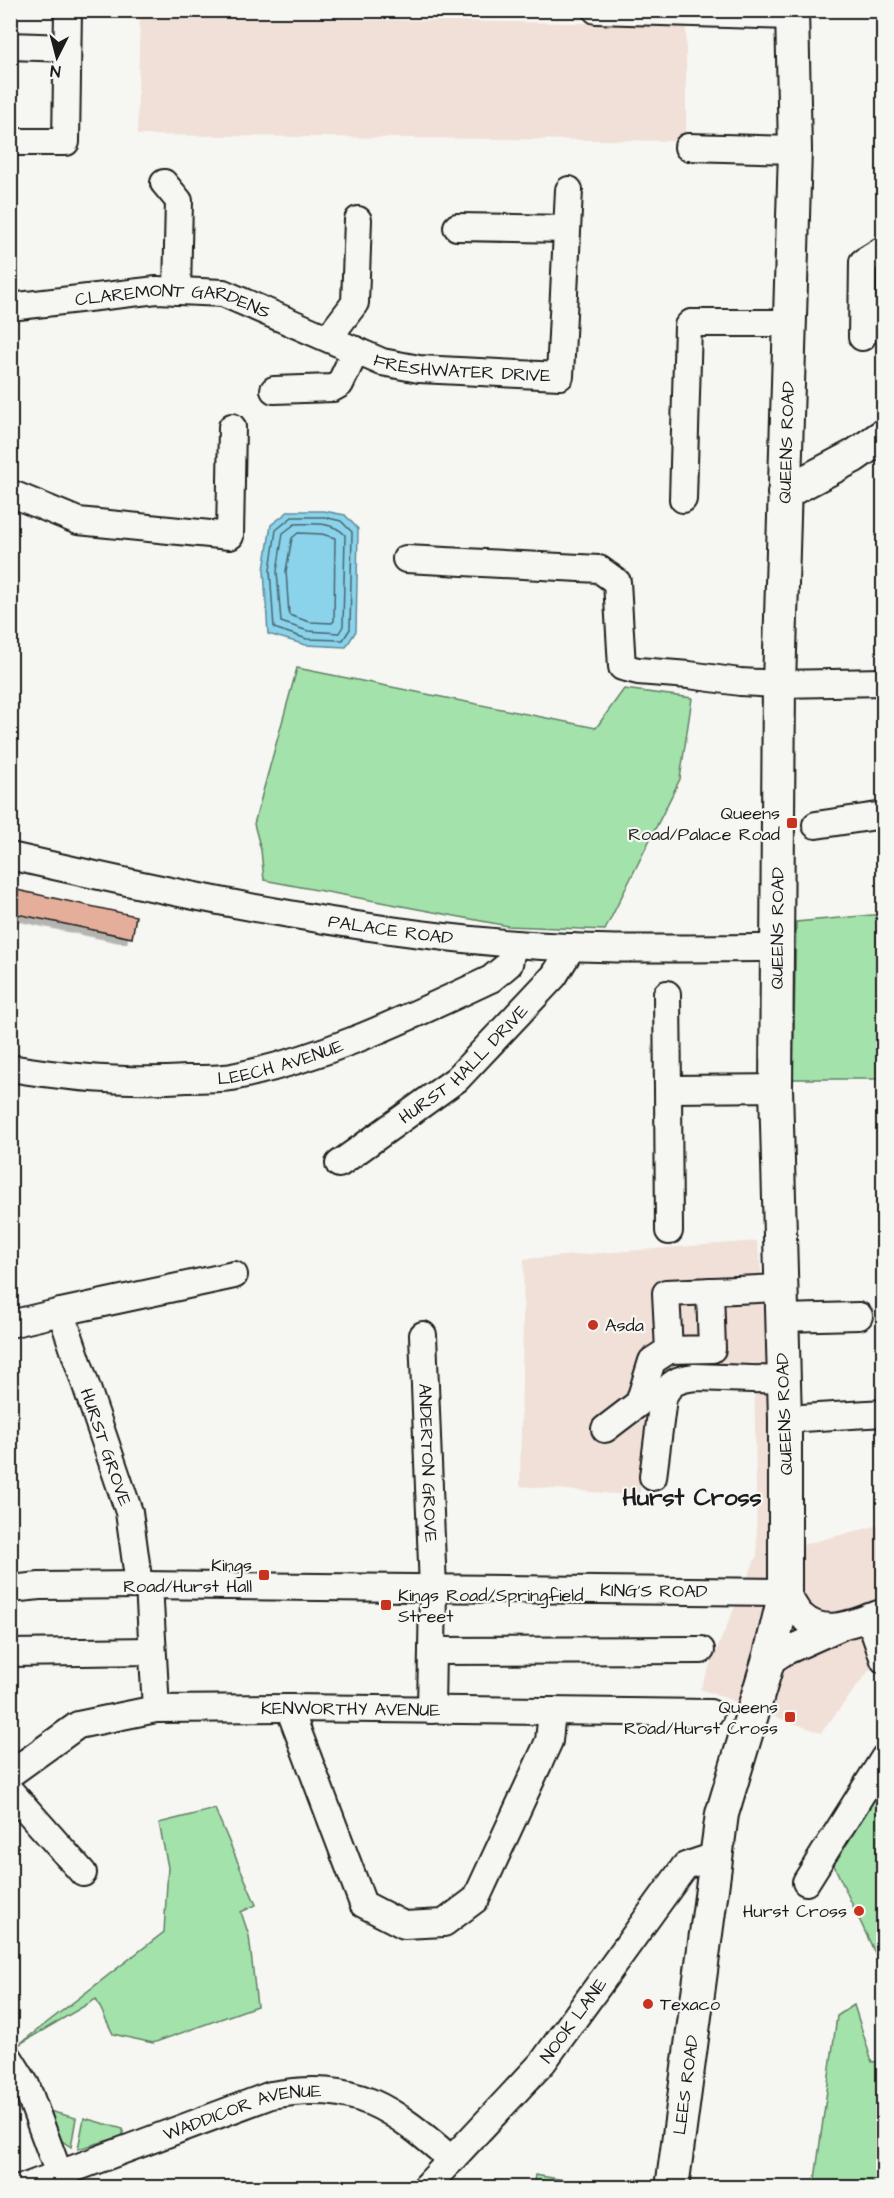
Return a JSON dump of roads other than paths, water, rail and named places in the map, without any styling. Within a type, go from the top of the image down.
[{"type":"main road","name":"QUEENS ROAD","points":[[715,1856],[722,1814],[767,1663],[785,1592],[785,1419],[776,1088],[779,684],[795,150],[792,13]]},
{"type":"main road","points":[[784,493],[854,456],[884,435]]},
{"type":"main road","name":"LEES ROAD","points":[[672,2187],[715,1856]]},
{"type":"street","points":[[10,142],[66,142],[68,10]]},
{"type":"street","points":[[596,10],[792,13]]},
{"type":"street","points":[[10,46],[67,48]]},
{"type":"street","points":[[688,147],[795,150]]},
{"type":"street","points":[[164,183],[179,201],[177,291]]},
{"type":"street","name":"FRESHWATER DRIVE","points":[[328,337],[382,362],[419,369],[560,376],[569,190]]},
{"type":"street","points":[[328,337],[355,303],[358,220]]},
{"type":"street","points":[[456,227],[567,229]]},
{"type":"street","points":[[862,337],[863,262],[884,249]]},
{"type":"street","name":"CLAREMONT GARDENS","points":[[10,308],[157,290],[223,293],[328,337]]},
{"type":"street","points":[[682,499],[688,326],[692,323],[789,323]]},
{"type":"street","points":[[274,390],[333,388],[339,384],[356,350]]},
{"type":"street","points":[[10,493],[78,521],[194,530],[230,536],[232,427]]},
{"type":"street","points":[[405,559],[598,569],[617,582],[622,667],[638,671],[740,682],[779,684],[884,682]]},
{"type":"street","points":[[816,825],[879,816]]},
{"type":"street","name":"PALACE ROAD","points":[[10,856],[145,886],[332,922],[513,944],[572,948],[778,948]]},
{"type":"street","name":"LEECH AVENUE","points":[[10,1068],[68,1078],[148,1082],[230,1077],[294,1062],[359,1040],[491,979],[509,964],[513,944]]},
{"type":"street","name":"HURST HALL DRIVE","points":[[339,1164],[457,1079],[554,976],[572,948]]},
{"type":"street","points":[[667,994],[669,1231]]},
{"type":"street","points":[[668,1089],[776,1088]]},
{"type":"street","points":[[10,1324],[234,1275]]},
{"type":"street","points":[[604,1429],[639,1403],[652,1361],[669,1350],[712,1349],[710,1291]]},
{"type":"street","points":[[669,1350],[666,1293],[710,1291],[859,1316]]},
{"type":"street","name":"HURST GROVE","points":[[61,1312],[129,1512],[144,1585],[156,1709]]},
{"type":"street","name":"ANDERTON GROVE","points":[[423,1335],[433,1589],[431,1710]]},
{"type":"street","points":[[653,1477],[663,1398],[666,1389],[673,1383],[695,1377],[783,1380]]},
{"type":"street","points":[[785,1419],[884,1413]]},
{"type":"street","name":"KING'S ROAD","points":[[10,1588],[144,1585],[785,1592]]},
{"type":"street","points":[[785,1592],[802,1616],[825,1626],[840,1626]]},
{"type":"street","points":[[767,1663],[784,1652],[840,1626],[876,1614],[884,1660]]},
{"type":"street","points":[[432,1651],[701,1650]]},
{"type":"street","points":[[10,1653],[152,1651]]},
{"type":"street","points":[[289,1708],[363,1904],[404,1925],[444,1923],[476,1899],[549,1741],[552,1711]]},
{"type":"street","name":"KENWORTHY AVENUE","points":[[10,1774],[78,1725],[156,1709],[289,1708],[710,1713]]},
{"type":"street","points":[[806,1882],[884,1758]]},
{"type":"street","points":[[10,1791],[83,1873]]},
{"type":"street","name":"NOOK LANE","points":[[425,2187],[543,2062],[685,1866],[715,1856]]},
{"type":"street","points":[[10,2059],[26,2085],[59,2174]]},
{"type":"street","name":"WADDICOR AVENUE","points":[[22,2187],[271,2096],[296,2091],[351,2094],[380,2106],[412,2126],[452,2160]]},
{"type":"water","points":[[289,511],[324,511],[345,515],[358,529],[356,631],[346,647],[306,645],[268,634],[264,570],[271,525]]},
{"type":"place","name":"Queens Road/Palace Road","points":[[792,823]]},
{"type":"place","name":"Asda","points":[[593,1325]]},
{"type":"place","name":"Kings Road/Hurst Hall","points":[[264,1575]]},
{"type":"place","name":"Kings Road/Springfield Street","points":[[386,1605]]},
{"type":"place","name":"Queens Road/Hurst Cross","points":[[790,1717]]},
{"type":"place","name":"Hurst Cross","points":[[859,1911]]},
{"type":"place","name":"Texaco","points":[[648,2004]]},
{"type":"district","name":"Hurst Cross","points":[[692,1497]]}]
